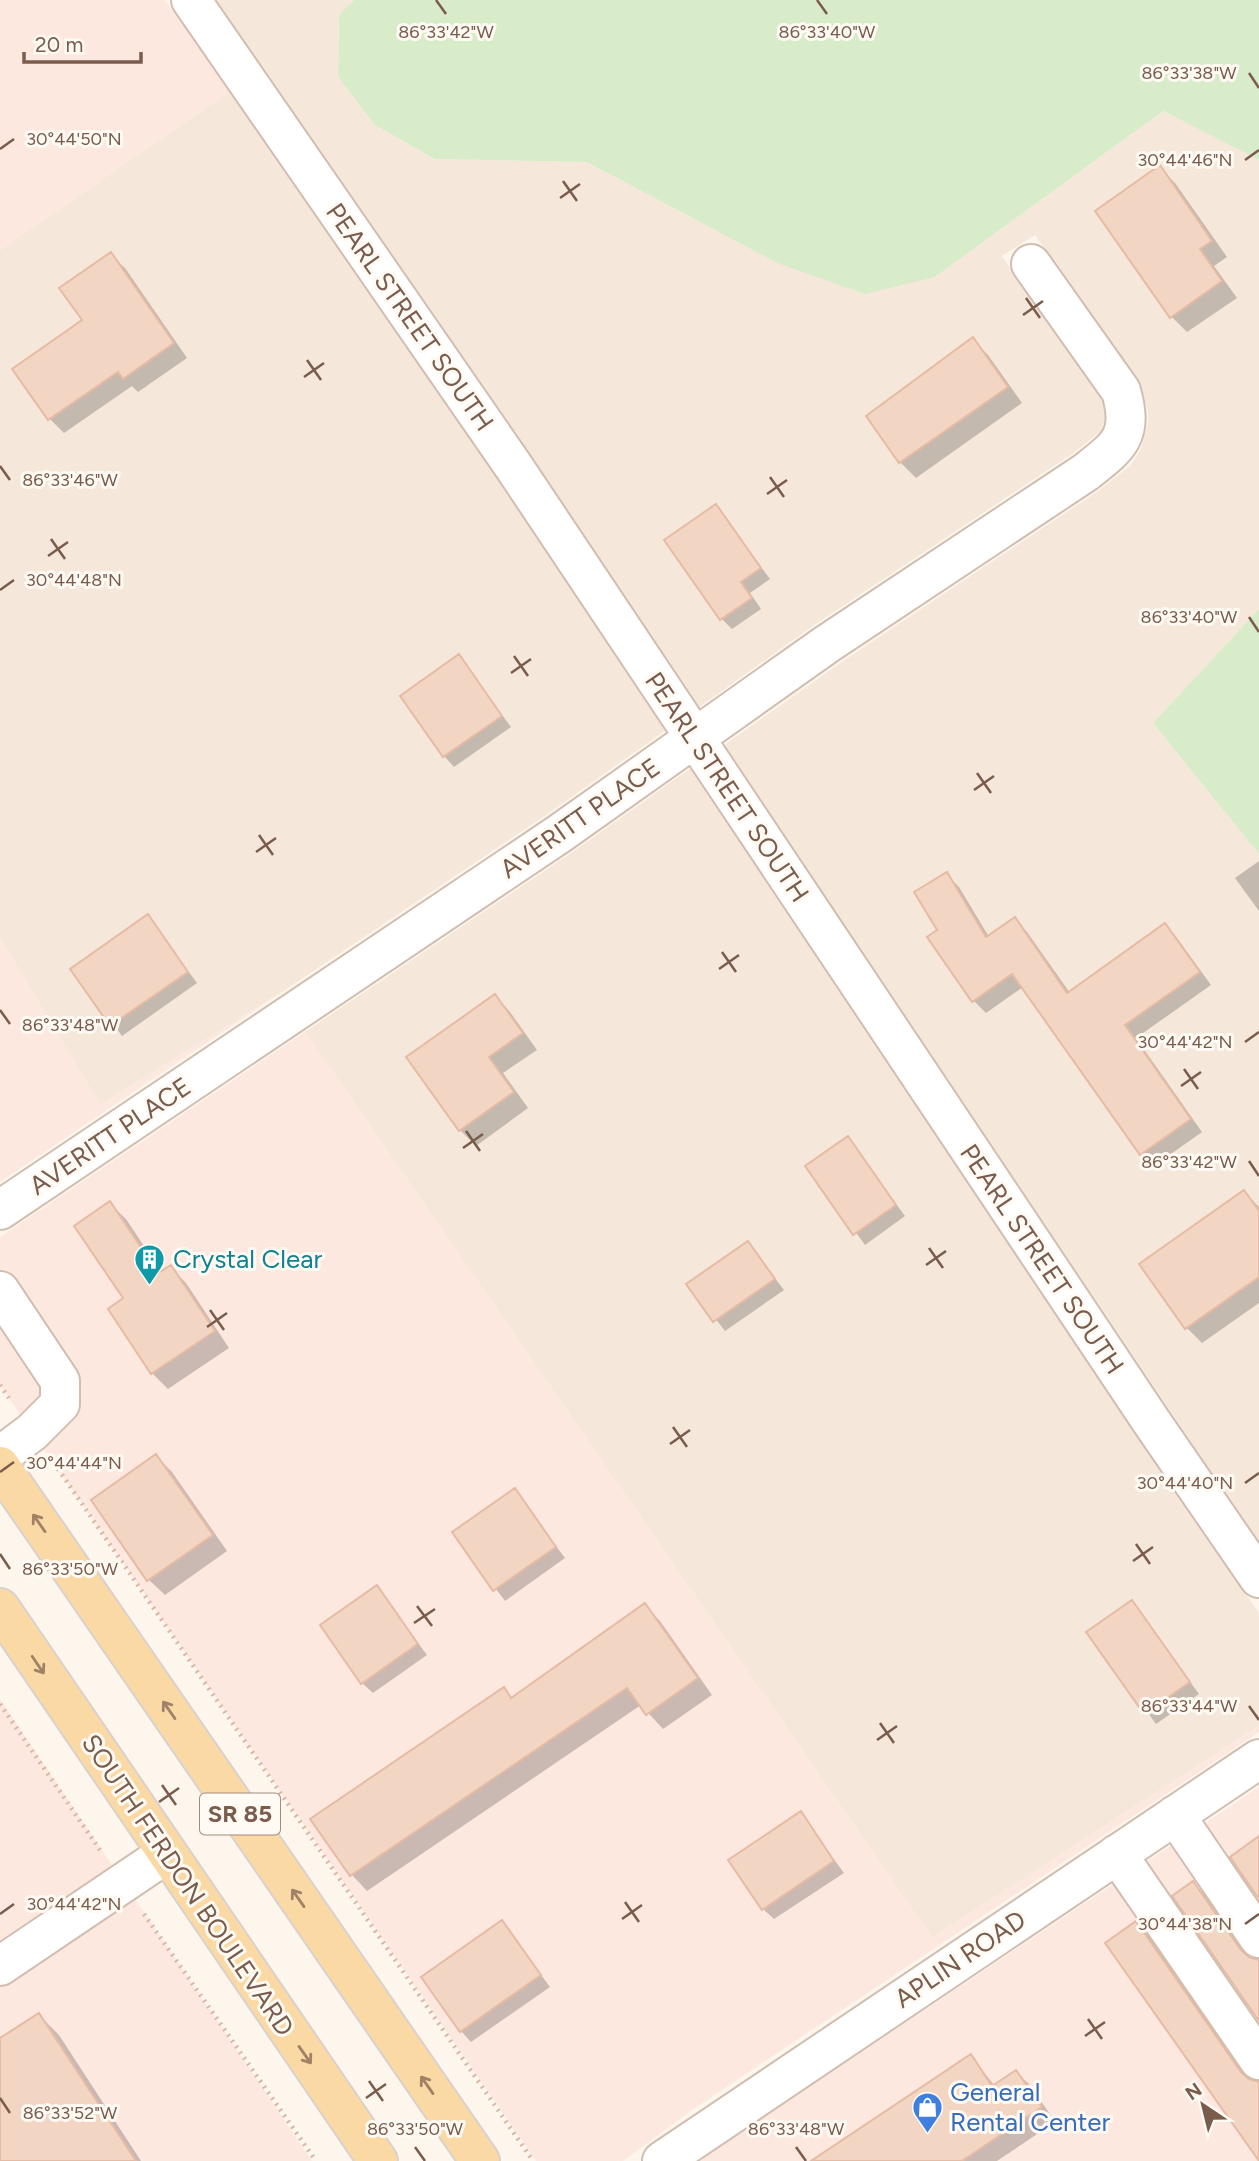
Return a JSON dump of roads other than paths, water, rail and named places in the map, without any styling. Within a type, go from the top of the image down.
[{"type":"main road","name":"SR 85","points":[[0,1466],[480,2161]]},
{"type":"main road","name":"SOUTH FERDON BOULEVARD","points":[[0,1608],[378,2161]]},
{"type":"street","name":"PEARL STREET SOUTH","points":[[191,0],[506,456],[1259,1578]]},
{"type":"street","name":"AVERITT PLACE","points":[[0,1210],[559,834],[827,645],[1086,472],[1117,447],[1128,415],[1121,391],[1031,264]]},
{"type":"street","points":[[0,1291],[60,1381],[60,1404],[32,1432],[0,1456]]},
{"type":"street","name":"APLIN ROAD","points":[[662,2161],[1175,1815],[1254,1772]]},
{"type":"street","points":[[1175,1815],[1259,1938]]},
{"type":"street","points":[[0,1966],[166,1854]]},
{"type":"street","points":[[1117,1854],[1259,2060]]},
{"type":"place","name":"Crystal Clear","points":[[150,1286]]},
{"type":"place","name":"General Rental Center","points":[[927,2134]]}]
